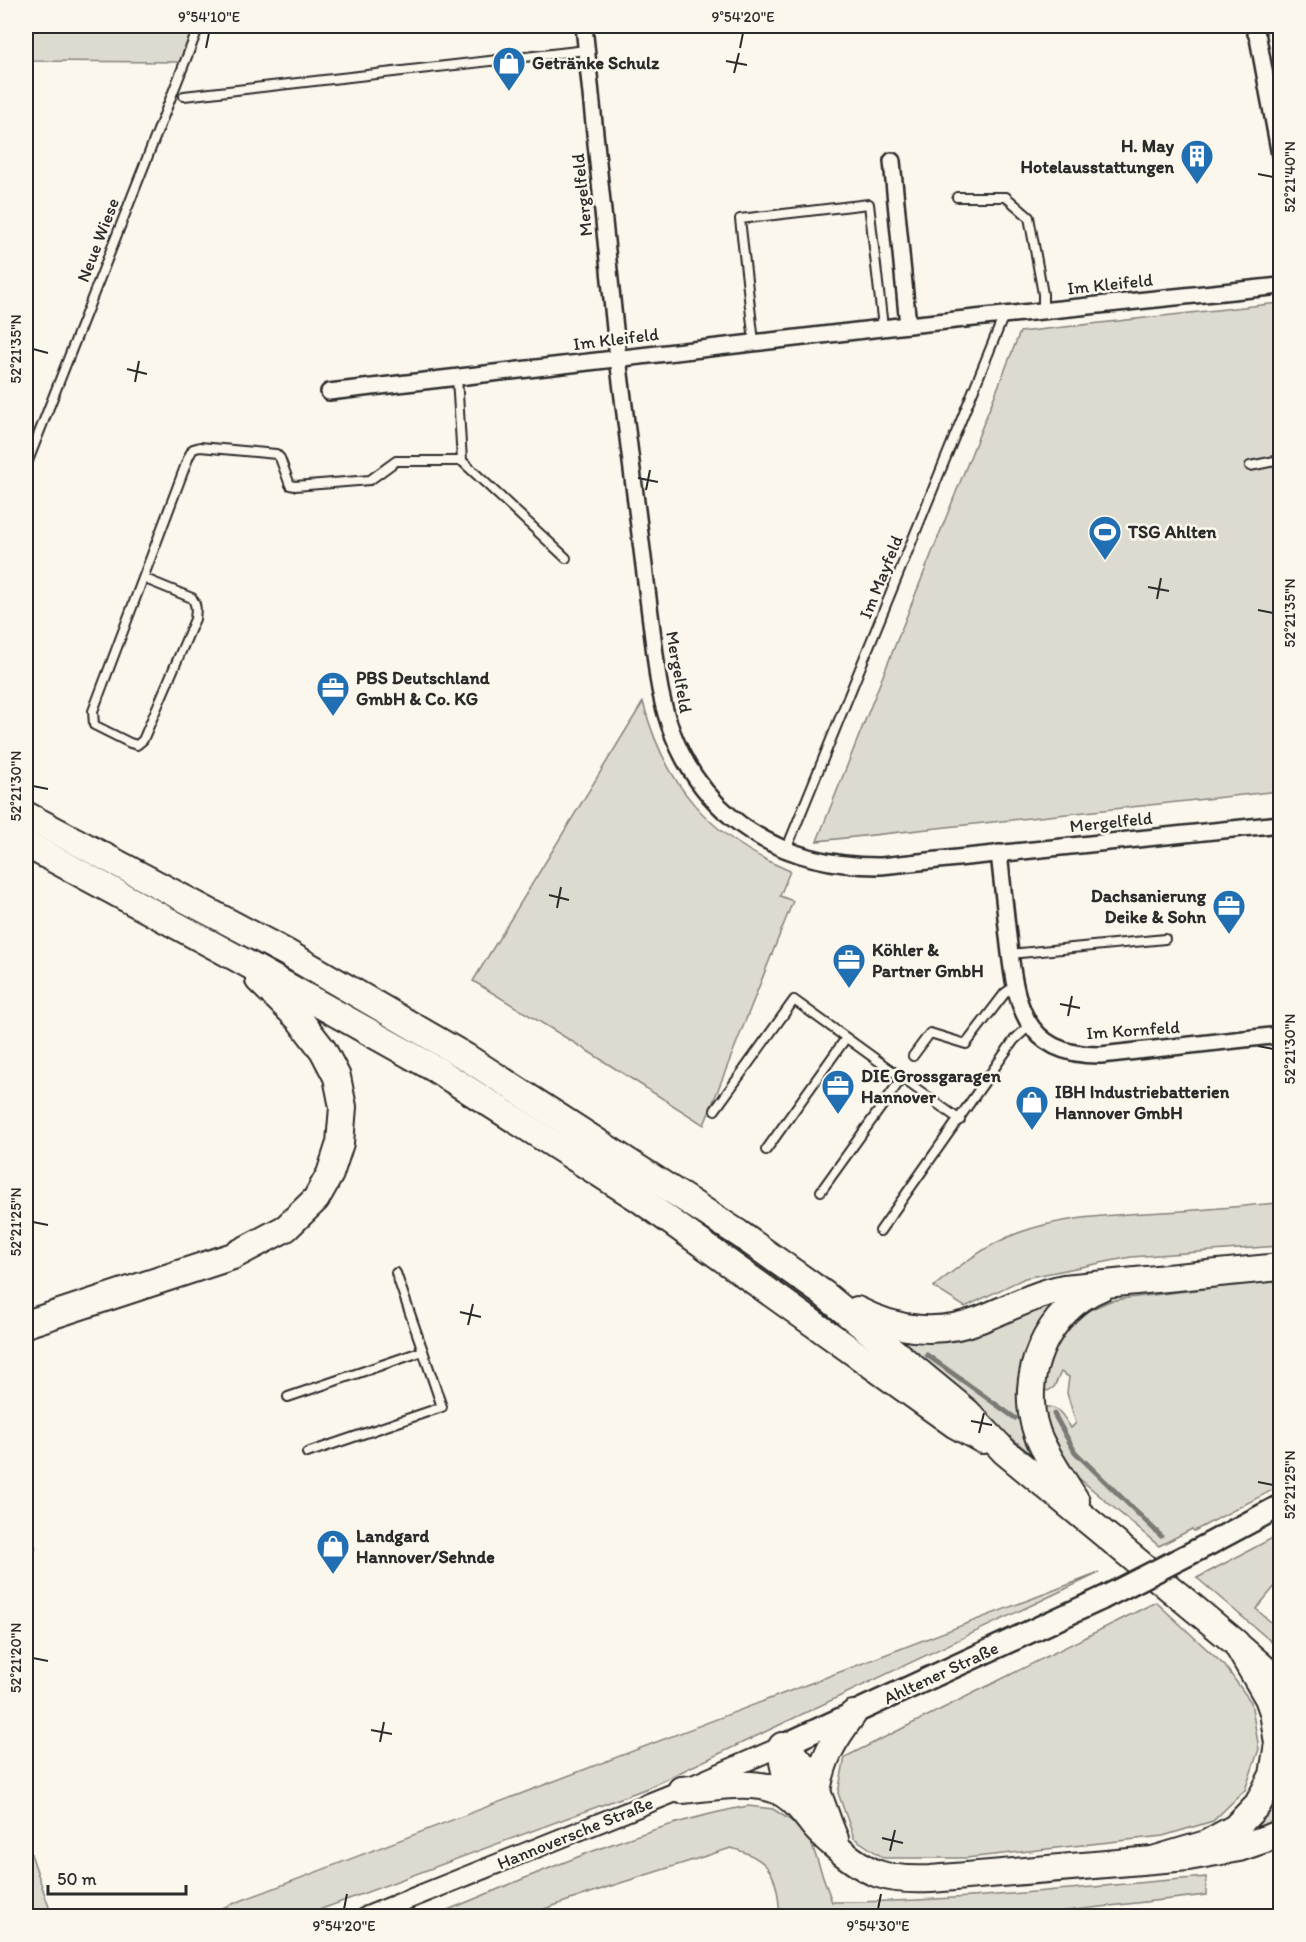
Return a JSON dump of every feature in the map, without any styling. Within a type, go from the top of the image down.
[{"type":"highway","points":[[26,814],[285,952],[466,1057],[738,1233],[824,1294],[967,1412],[1005,1452],[1236,1643],[1268,1698],[1273,1712],[1278,1743],[1273,1775],[1258,1804],[1235,1828],[1206,1844],[1156,1859]]},
{"type":"highway","points":[[26,844],[437,1070],[638,1198],[954,1424],[1005,1452]]},
{"type":"highway","points":[[26,1324],[233,1256],[286,1228],[316,1199],[330,1174],[340,1143],[343,1107],[337,1077],[323,1050],[299,1019],[235,957]]},
{"type":"highway","points":[[824,1294],[877,1320],[908,1328],[926,1329],[963,1325],[1051,1291],[1088,1285],[1281,1267]]},
{"type":"highway","points":[[1087,1519],[1044,1448],[1037,1432],[1030,1397],[1032,1379],[1041,1347],[1058,1319],[1083,1298],[1112,1284]]},
{"type":"highway","points":[[809,1800],[824,1759],[835,1738],[853,1714]]},
{"type":"highway","points":[[782,1746],[784,1768],[809,1800],[818,1831],[858,1866],[896,1878],[916,1879],[1214,1854],[1281,1834]]},
{"type":"highway","points":[[681,1790],[764,1786],[809,1800]]},
{"type":"main road","name":"Ahltener Straße","points":[[782,1746],[1101,1599],[1281,1506]]},
{"type":"main road","points":[[1236,1643],[1281,1681]]},
{"type":"street","name":"Mergelfeld","points":[[586,26],[586,50],[618,358],[661,702],[678,748],[689,769],[703,788],[719,806],[753,833],[786,850],[809,858],[857,866],[881,866],[1281,824]]},
{"type":"street","points":[[1253,26],[1258,38],[1281,155]]},
{"type":"street","points":[[892,161],[908,325]]},
{"type":"street","name":"Im Kleifeld","points":[[329,392],[883,327],[1281,286]]},
{"type":"street","name":"Im Kornfeld","points":[[999,854],[1010,954],[1018,1000],[1029,1025],[1050,1044],[1062,1050],[1088,1055],[1130,1053],[1281,1035]]},
{"type":"street","name":"Hannoversche Straße","points":[[368,1917],[681,1790],[782,1746]]},
{"type":"lane","name":"Neue Wiese","points":[[26,466],[199,26]]},
{"type":"lane","points":[[184,96],[586,50]]},
{"type":"lane","points":[[957,197],[1006,197],[1029,217],[1043,294],[1043,310]]},
{"type":"lane","points":[[754,342],[740,219],[763,216],[868,204],[883,327]]},
{"type":"lane","name":"Im Mayfeld","points":[[786,850],[1004,314]]},
{"type":"lane","points":[[457,377],[462,461]]},
{"type":"lane","points":[[143,578],[192,598],[196,604],[196,611],[195,619],[143,740],[137,745],[94,725],[93,711],[143,578],[189,456],[193,449],[200,447],[276,454],[280,458],[290,485],[295,486],[370,480],[396,461],[462,461],[566,558]]},
{"type":"lane","points":[[1250,466],[1281,460]]},
{"type":"lane","points":[[1010,954],[1164,939]]},
{"type":"lane","points":[[913,1056],[930,1033],[966,1044],[1005,993],[1015,986]]},
{"type":"lane","points":[[715,1110],[794,1000],[960,1120]]},
{"type":"lane","points":[[880,1231],[1014,1040],[1029,1025]]},
{"type":"lane","points":[[766,1150],[846,1038]]},
{"type":"lane","points":[[821,1191],[902,1078]]},
{"type":"lane","points":[[307,1453],[442,1407],[396,1273]]},
{"type":"lane","points":[[288,1397],[423,1351]]},
{"type":"shaded area","points":[[26,26],[195,26],[180,62],[26,61]]},
{"type":"shaded area","name":"TSG Ahlten","points":[[1280,303],[1280,791],[817,841],[1020,332]]},
{"type":"shaded area","points":[[643,702],[652,732],[664,759],[678,784],[695,806],[737,842],[762,858],[790,871],[780,896],[793,901],[704,1125],[473,981]]},
{"type":"shaded area","points":[[1280,1203],[1280,1246],[1131,1257],[1025,1278],[965,1307],[933,1287],[984,1250],[1035,1227],[1107,1215]]},
{"type":"shaded area","points":[[1280,1280],[1280,1486],[1194,1531],[1192,1529],[1159,1546],[1074,1474],[1060,1459],[1042,1411],[1046,1407],[1054,1408],[1061,1413],[1071,1428],[1076,1423],[1067,1393],[1069,1377],[1061,1372],[1054,1387],[1048,1391],[1043,1389],[1040,1374],[1064,1330],[1085,1312],[1110,1301]]},
{"type":"shaded area","points":[[1068,1292],[1043,1325],[1036,1458],[882,1333]]},
{"type":"shaded area","points":[[1280,1534],[1280,1582],[1256,1609],[1280,1630],[1280,1649],[1197,1578]]},
{"type":"shaded area","points":[[1099,1573],[645,1789],[303,1916],[201,1916]]},
{"type":"shaded area","points":[[1156,1602],[1225,1666],[1251,1702],[1259,1749],[1245,1790],[1213,1821],[1163,1836],[966,1858],[884,1858],[854,1838],[838,1793],[845,1757]]},
{"type":"shaded area","points":[[1280,1791],[1280,1822],[1237,1842],[1272,1807]]},
{"type":"shaded area","points":[[748,1806],[773,1809],[807,1831],[832,1902],[973,1897],[1206,1877],[1206,1895],[1022,1916],[780,1916],[777,1890],[770,1871],[756,1858],[731,1848],[524,1916],[433,1916],[548,1868],[627,1839],[707,1815]]},
{"type":"shaded area","points":[[26,1839],[52,1916],[26,1916]]},
{"type":"waterway","points":[[927,1355],[1015,1418]]},
{"type":"waterway","points":[[1054,1414],[1075,1452],[1161,1536]]},
{"type":"place","name":"Getränke Schulz","points":[[509,92]]},
{"type":"place","name":"H. May Hotelausstattungen","points":[[1197,185]]},
{"type":"place","name":"TSG Ahlten","points":[[1105,561]]},
{"type":"place","name":"PBS Deutschland GmbH & Co. KG","points":[[333,717]]},
{"type":"place","name":"Dachsanierung Deike & Sohn","points":[[1229,935]]},
{"type":"place","name":"Köhler & Partner GmbH","points":[[849,989]]},
{"type":"place","name":"DIE Grossgaragen Hannover","points":[[838,1115]]},
{"type":"place","name":"IBH Industriebatterien Hannover GmbH","points":[[1032,1131]]},
{"type":"place","name":"Landgard Hannover/Sehnde","points":[[333,1575]]}]
